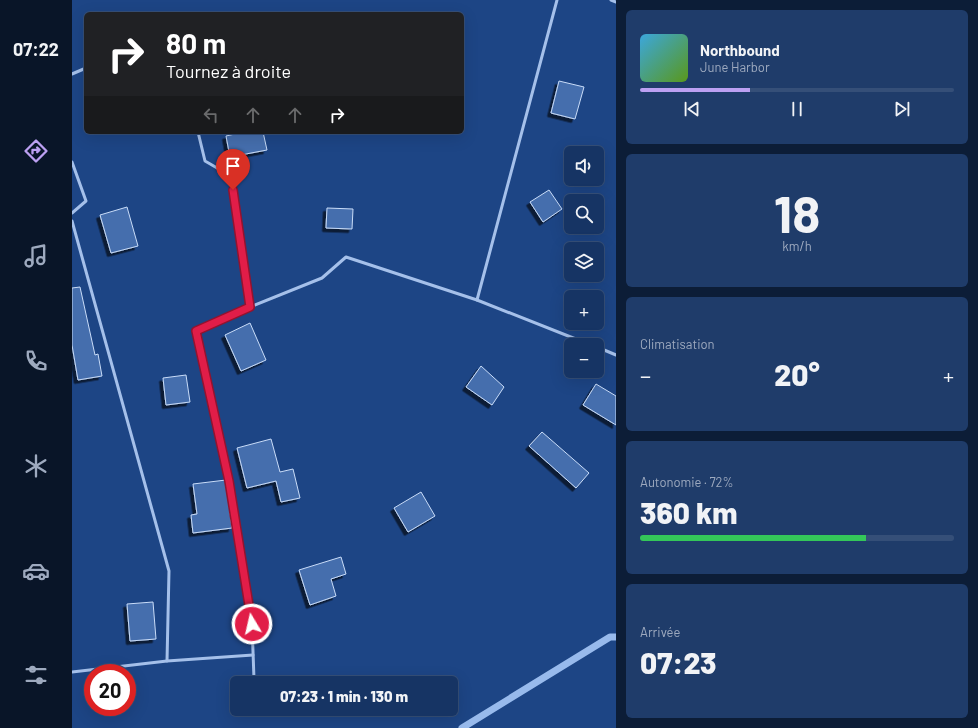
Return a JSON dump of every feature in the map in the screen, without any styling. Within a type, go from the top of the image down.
[{"type":"lane","points":[[477,300],[557,0]]},
{"type":"lane","points":[[612,0],[616,2]]},
{"type":"lane","points":[[72,74],[84,69]]},
{"type":"lane","points":[[198,134],[205,161],[231,176],[250,307]]},
{"type":"lane","points":[[72,162],[86,201],[72,213]]},
{"type":"lane","points":[[72,221],[169,571],[167,661]]},
{"type":"lane","points":[[254,676],[252,624],[229,481],[196,331],[322,278],[346,257],[477,300],[573,338]]},
{"type":"lane","points":[[604,350],[616,355]]},
{"type":"lane","points":[[72,672],[167,661],[253,656]]},
{"type":"building","points":[[559,81],[584,87],[575,119],[551,113]]},
{"type":"building","points":[[235,134],[263,134],[267,150],[230,157],[226,136]]},
{"type":"building","points":[[549,190],[562,209],[543,222],[530,202]]},
{"type":"building","points":[[127,207],[138,246],[111,253],[100,215]]},
{"type":"building","points":[[327,208],[353,209],[352,229],[326,228]]},
{"type":"building","points":[[80,287],[95,355],[98,354],[102,376],[78,380],[72,345],[72,288]]},
{"type":"building","points":[[250,323],[266,360],[241,371],[225,335]]},
{"type":"building","points":[[481,366],[504,387],[492,405],[466,387]]},
{"type":"building","points":[[186,375],[190,402],[166,405],[163,378]]},
{"type":"building","points":[[596,384],[616,396],[616,425],[583,405]]},
{"type":"building","points":[[542,432],[589,473],[576,488],[529,446]]},
{"type":"building","points":[[271,439],[280,472],[293,469],[300,498],[281,502],[276,481],[247,488],[237,448]]},
{"type":"building","points":[[226,480],[232,528],[193,533],[191,515],[197,514],[193,484]]},
{"type":"building","points":[[421,492],[435,516],[408,532],[394,508]]},
{"type":"building","points":[[341,557],[346,574],[331,579],[336,596],[310,605],[299,570]]},
{"type":"building","points":[[153,602],[156,639],[130,641],[127,604]]},
{"type":"waterway","points":[[462,728],[610,637],[616,637]]},
{"type":"route","points":[[233,190],[250,307],[196,331],[229,481],[252,624]]}]
